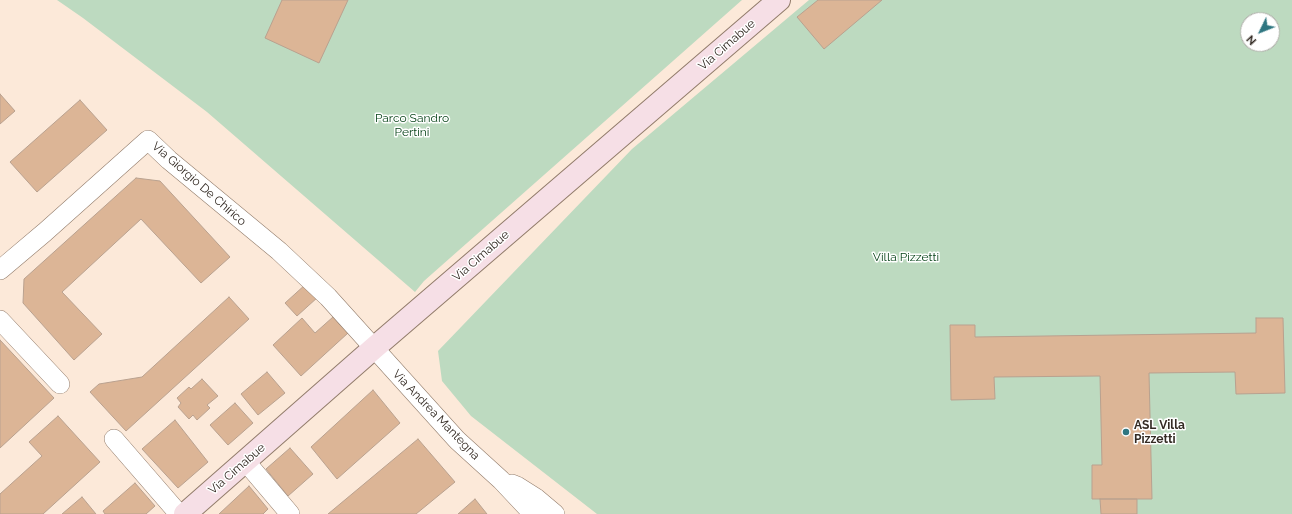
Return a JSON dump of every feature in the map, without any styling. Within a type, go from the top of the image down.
[{"type":"main road","name":"Via Cimabue","points":[[185,514],[374,348],[779,0]]},
{"type":"street","name":"Via Giorgio De Chirico","points":[[0,270],[148,140],[169,160],[279,251],[328,297],[374,348]]},
{"type":"street","points":[[0,320],[60,384]]},
{"type":"street","name":"Via Andrea Mantegna","points":[[374,348],[457,440],[501,480],[533,514]]},
{"type":"street","points":[[114,439],[179,514]]},
{"type":"street","points":[[246,462],[290,514]]},
{"type":"street","name":"Via Andrea Mantegna","points":[[501,480],[517,486],[536,498],[555,514]]},
{"type":"green space","name":"Parco Sandro Pertini","points":[[57,0],[742,0],[424,281],[415,292],[207,112]]},
{"type":"green space","name":"Villa Pizzetti","points":[[809,0],[1292,0],[1292,514],[597,514],[471,416],[442,381],[438,351],[632,149]]},
{"type":"building","points":[[282,0],[348,0],[319,63],[265,38]]},
{"type":"building","points":[[818,0],[882,0],[824,49],[797,17]]},
{"type":"building","points":[[0,94],[15,111],[0,124]]},
{"type":"building","points":[[80,100],[107,130],[37,192],[10,162]]},
{"type":"building","points":[[136,178],[160,181],[230,257],[201,283],[141,219],[62,292],[102,334],[74,360],[23,303],[24,279]]},
{"type":"building","points":[[306,284],[318,297],[297,316],[285,303]]},
{"type":"building","points":[[229,297],[249,319],[126,431],[90,392],[99,384],[142,377]]},
{"type":"building","points":[[333,317],[348,333],[301,376],[273,345],[302,318],[315,333]]},
{"type":"building","name":"ASL Villa Pizzetti","points":[[1256,318],[1283,318],[1285,393],[1236,394],[1235,372],[1149,373],[1152,499],[1092,499],[1092,465],[1102,465],[1100,376],[994,377],[995,399],[951,400],[950,325],[975,325],[975,337],[1256,333]]},
{"type":"building","points":[[0,340],[54,398],[0,448]]},
{"type":"building","points":[[267,372],[285,393],[258,415],[241,394]]},
{"type":"building","points":[[202,379],[218,396],[207,405],[210,408],[197,420],[193,415],[189,419],[178,407],[181,403],[177,398],[189,387],[191,389]]},
{"type":"building","points":[[373,390],[400,423],[337,479],[311,447]]},
{"type":"building","points":[[235,403],[253,423],[228,445],[210,425]]},
{"type":"building","points":[[58,416],[100,462],[43,514],[0,514],[0,494],[42,456],[29,442]]},
{"type":"building","points":[[175,420],[208,462],[178,488],[142,449]]},
{"type":"building","points":[[418,439],[455,482],[416,514],[328,514]]},
{"type":"building","points":[[290,448],[313,474],[288,496],[266,469]]},
{"type":"building","points":[[135,483],[155,506],[146,514],[105,514],[103,511]]},
{"type":"building","points":[[249,486],[268,509],[263,514],[219,514]]},
{"type":"building","points":[[82,497],[96,514],[62,514]]},
{"type":"building","points":[[475,499],[487,514],[458,514]]},
{"type":"building","points":[[1100,499],[1137,499],[1137,514],[1101,514]]},
{"type":"place","name":"ASL Villa Pizzetti","points":[[1126,432]]}]
